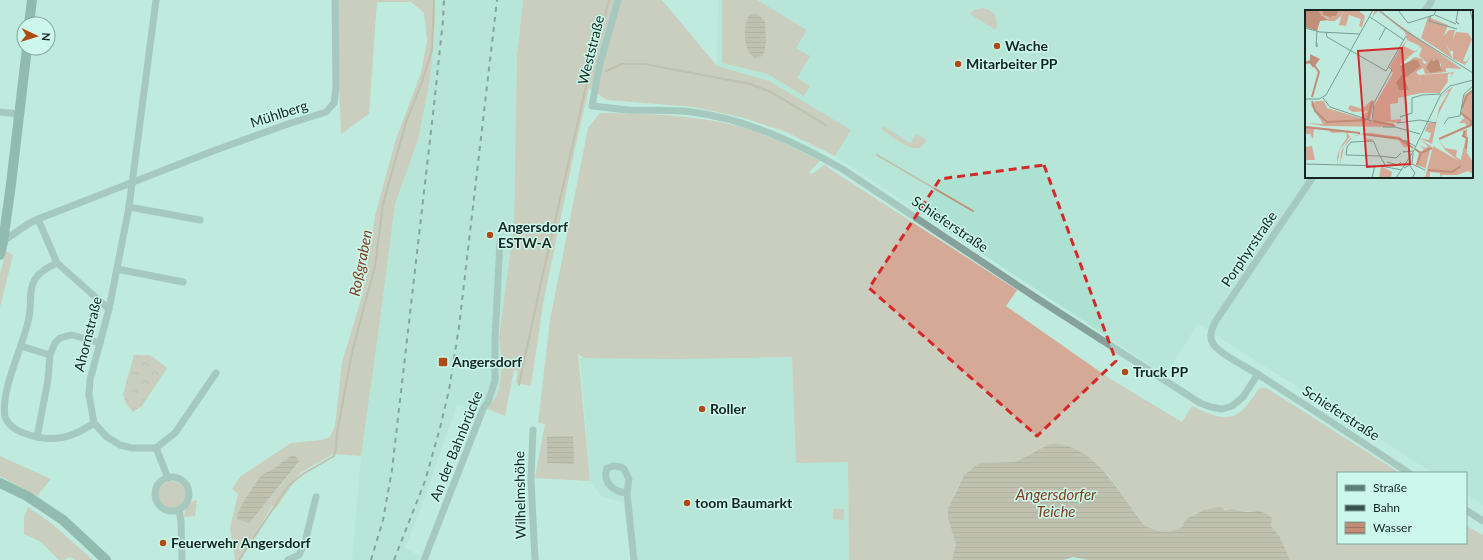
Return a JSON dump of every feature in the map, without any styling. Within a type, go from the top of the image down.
[{"type":"street","points":[[30,16],[32,0]]},
{"type":"street","points":[[133,183],[156,0]]},
{"type":"street","name":"Mühlberg","points":[[2,243],[28,224],[38,219],[288,124],[326,112],[334,103],[336,88],[335,0]]},
{"type":"street","name":"Weststraße","points":[[592,106],[599,67],[618,0]]},
{"type":"street","points":[[1425,10],[1432,0]]},
{"type":"street","points":[[0,255],[26,56]]},
{"type":"street","name":"Schieferstraße","points":[[592,106],[627,110],[691,112],[728,119],[771,132],[814,153],[844,170],[1038,299],[1190,397],[1211,407],[1222,409],[1232,406],[1243,397],[1258,374]]},
{"type":"street","points":[[0,112],[19,114]]},
{"type":"street","name":"Porphyrstraße","points":[[1210,337],[1215,322],[1312,178]]},
{"type":"street","name":"Ahornstraße","points":[[94,423],[89,388],[109,309],[133,183]]},
{"type":"street","points":[[129,206],[200,220]]},
{"type":"street","points":[[38,219],[57,263],[109,309]]},
{"type":"street","name":"An der Bahnbrücke","points":[[424,560],[483,409],[492,392],[495,381],[495,338],[500,241]]},
{"type":"street","points":[[57,263],[41,272],[34,280],[31,289],[29,316],[21,346],[8,379],[4,406],[6,417],[10,425],[18,431],[37,437],[53,439],[69,437],[94,423],[106,437],[120,445],[132,448],[156,448],[175,432],[216,373]]},
{"type":"street","points":[[117,269],[182,282]]},
{"type":"street","points":[[37,437],[48,380],[50,355],[55,343],[60,338],[72,335],[100,343]]},
{"type":"street","name":"Schieferstraße","points":[[1210,337],[1213,344],[1219,350],[1407,472]]},
{"type":"street","points":[[21,346],[50,355]]},
{"type":"street","name":"Wilhelmshöhe","points":[[533,430],[531,479],[535,560]]},
{"type":"street","points":[[156,448],[168,478]]},
{"type":"street","points":[[168,478],[182,481],[188,489],[188,499],[179,510],[167,510],[160,506],[158,502],[156,493],[157,488],[168,478]]},
{"type":"street","points":[[0,482],[27,496],[63,520],[106,560]]},
{"type":"street","points":[[627,493],[634,560]]},
{"type":"street","points":[[288,560],[299,555],[305,542],[316,497]]},
{"type":"street","points":[[179,510],[181,521],[182,560]]},
{"type":"street","points":[[1467,511],[1483,521]]},
{"type":"highlighted area","points":[[1044,165],[1116,361],[1037,436],[869,288],[940,179]]},
{"type":"shaded area","points":[[435,0],[523,0],[517,56],[514,224],[499,338],[502,364],[500,386],[496,397],[488,408],[479,411],[457,405],[421,508],[405,548],[420,556],[418,560],[352,560],[361,456],[395,204],[418,140],[430,79],[435,21]]},
{"type":"shaded area","points":[[718,0],[1483,0],[1483,505],[1467,495],[1467,472],[1431,472],[1198,324],[1165,375],[835,156],[851,130],[717,67]]},
{"type":"shaded area","points":[[792,357],[797,462],[848,462],[849,560],[631,560],[623,502],[602,497],[590,481],[580,358]]},
{"type":"green space","points":[[336,0],[435,0],[435,21],[430,79],[418,140],[395,204],[361,456],[333,454],[300,473],[276,508],[272,506],[240,560],[235,560],[230,528],[238,494],[232,489],[241,476],[291,443],[321,440],[330,437],[335,426],[342,362],[363,293],[375,216],[396,139],[421,73],[427,40],[424,13],[411,2],[377,2],[369,114],[341,134]],"holes":[[[290,456],[299,463],[249,523],[245,499],[261,475],[276,467]]]},
{"type":"green space","points":[[523,0],[662,0],[717,66],[769,81],[851,130],[835,156],[786,132],[744,118],[694,107],[607,100],[589,88],[543,304],[531,386],[516,383],[518,371],[514,370],[505,416],[488,408],[496,397],[500,386],[502,364],[499,338],[514,224],[517,56]]},
{"type":"green space","points":[[722,0],[757,0],[807,30],[796,48],[810,56],[797,78],[810,86],[804,96],[768,74],[722,63]]},
{"type":"green space","points":[[981,8],[987,9],[995,14],[997,25],[996,30],[970,14],[974,10]]},
{"type":"green space","points":[[600,113],[650,114],[716,121],[744,128],[788,145],[820,161],[809,172],[812,174],[826,164],[827,167],[1017,290],[1006,306],[1109,378],[1182,422],[1192,406],[1205,412],[1223,417],[1236,415],[1243,410],[1258,390],[1265,388],[1398,472],[1337,472],[1337,544],[1467,544],[1467,527],[1483,535],[1483,560],[1290,560],[1280,537],[1271,526],[1272,520],[1253,511],[1247,512],[1234,509],[1203,511],[1191,516],[1182,527],[1173,532],[1160,532],[1150,529],[1144,525],[1109,476],[1081,452],[1071,447],[1032,453],[1015,462],[979,463],[964,475],[955,492],[948,519],[956,544],[952,560],[849,560],[848,462],[796,463],[792,357],[679,359],[584,358],[578,354],[590,481],[535,478],[545,424],[538,423],[550,320],[588,128]]},
{"type":"green space","points":[[883,126],[910,143],[916,134],[927,140],[921,147],[912,148],[906,146],[881,129]]},
{"type":"green space","points":[[6,251],[13,255],[0,307],[0,274]]},
{"type":"green space","points":[[134,355],[150,355],[167,368],[142,406],[133,412],[126,404],[123,394]]},
{"type":"green space","points":[[0,456],[51,479],[37,496],[0,476]]},
{"type":"green space","points":[[172,481],[182,485],[186,495],[182,505],[172,509],[162,505],[158,495],[162,485]]},
{"type":"green space","points":[[197,500],[195,516],[184,517],[188,506]]},
{"type":"green space","points":[[28,507],[51,523],[93,560],[75,560],[70,557],[64,560],[59,560],[41,542],[24,534],[24,517]]},
{"type":"green space","points":[[833,509],[844,509],[844,519],[833,519]]},
{"type":"water","points":[[750,14],[758,14],[765,22],[766,43],[763,56],[754,58],[746,46],[745,37],[746,22]]},
{"type":"water","points":[[573,436],[574,464],[547,463],[547,437]]},
{"type":"water","name":"Angersdorfer Teiche","points":[[1054,444],[1069,446],[1095,462],[1117,487],[1144,525],[1158,531],[1167,532],[1182,527],[1184,522],[1189,517],[1204,510],[1221,507],[1225,510],[1232,509],[1247,512],[1259,511],[1272,518],[1271,526],[1280,537],[1290,560],[1088,560],[1073,557],[1064,560],[952,560],[956,544],[948,519],[948,509],[964,475],[979,463],[1015,462],[1048,445]]},
{"type":"water","points":[[290,456],[296,456],[299,462],[249,523],[237,519],[238,513],[245,499],[261,475],[276,467]]},
{"type":"waterway","name":"Roßgraben","points":[[239,560],[288,486],[303,474],[334,456],[352,352],[375,266],[383,204],[406,122],[422,82],[432,50],[434,0]]},
{"type":"waterway","name":"Roßgraben","points":[[519,385],[590,69],[609,0]]},
{"type":"waterway","points":[[606,71],[622,64],[645,64],[750,84],[771,92],[826,125]]},
{"type":"waterway","points":[[877,155],[973,211]]},
{"type":"railway","points":[[371,560],[383,520],[392,470],[434,105],[444,0]]},
{"type":"railway","points":[[394,560],[425,481],[449,390],[459,327],[497,0]]},
{"type":"place","name":"Wache","points":[[997,46]]},
{"type":"place","name":"Mitarbeiter PP","points":[[958,64]]},
{"type":"place","name":"Angersdorf ESTW-A","points":[[490,235]]},
{"type":"place","name":"Angersdorf","points":[[443,362]]},
{"type":"place","name":"Truck PP","points":[[1125,372]]},
{"type":"place","name":"Roller","points":[[702,409]]},
{"type":"place","name":"toom Baumarkt","points":[[687,503]]},
{"type":"place","name":"Feuerwehr Angersdorf","points":[[163,543]]}]
